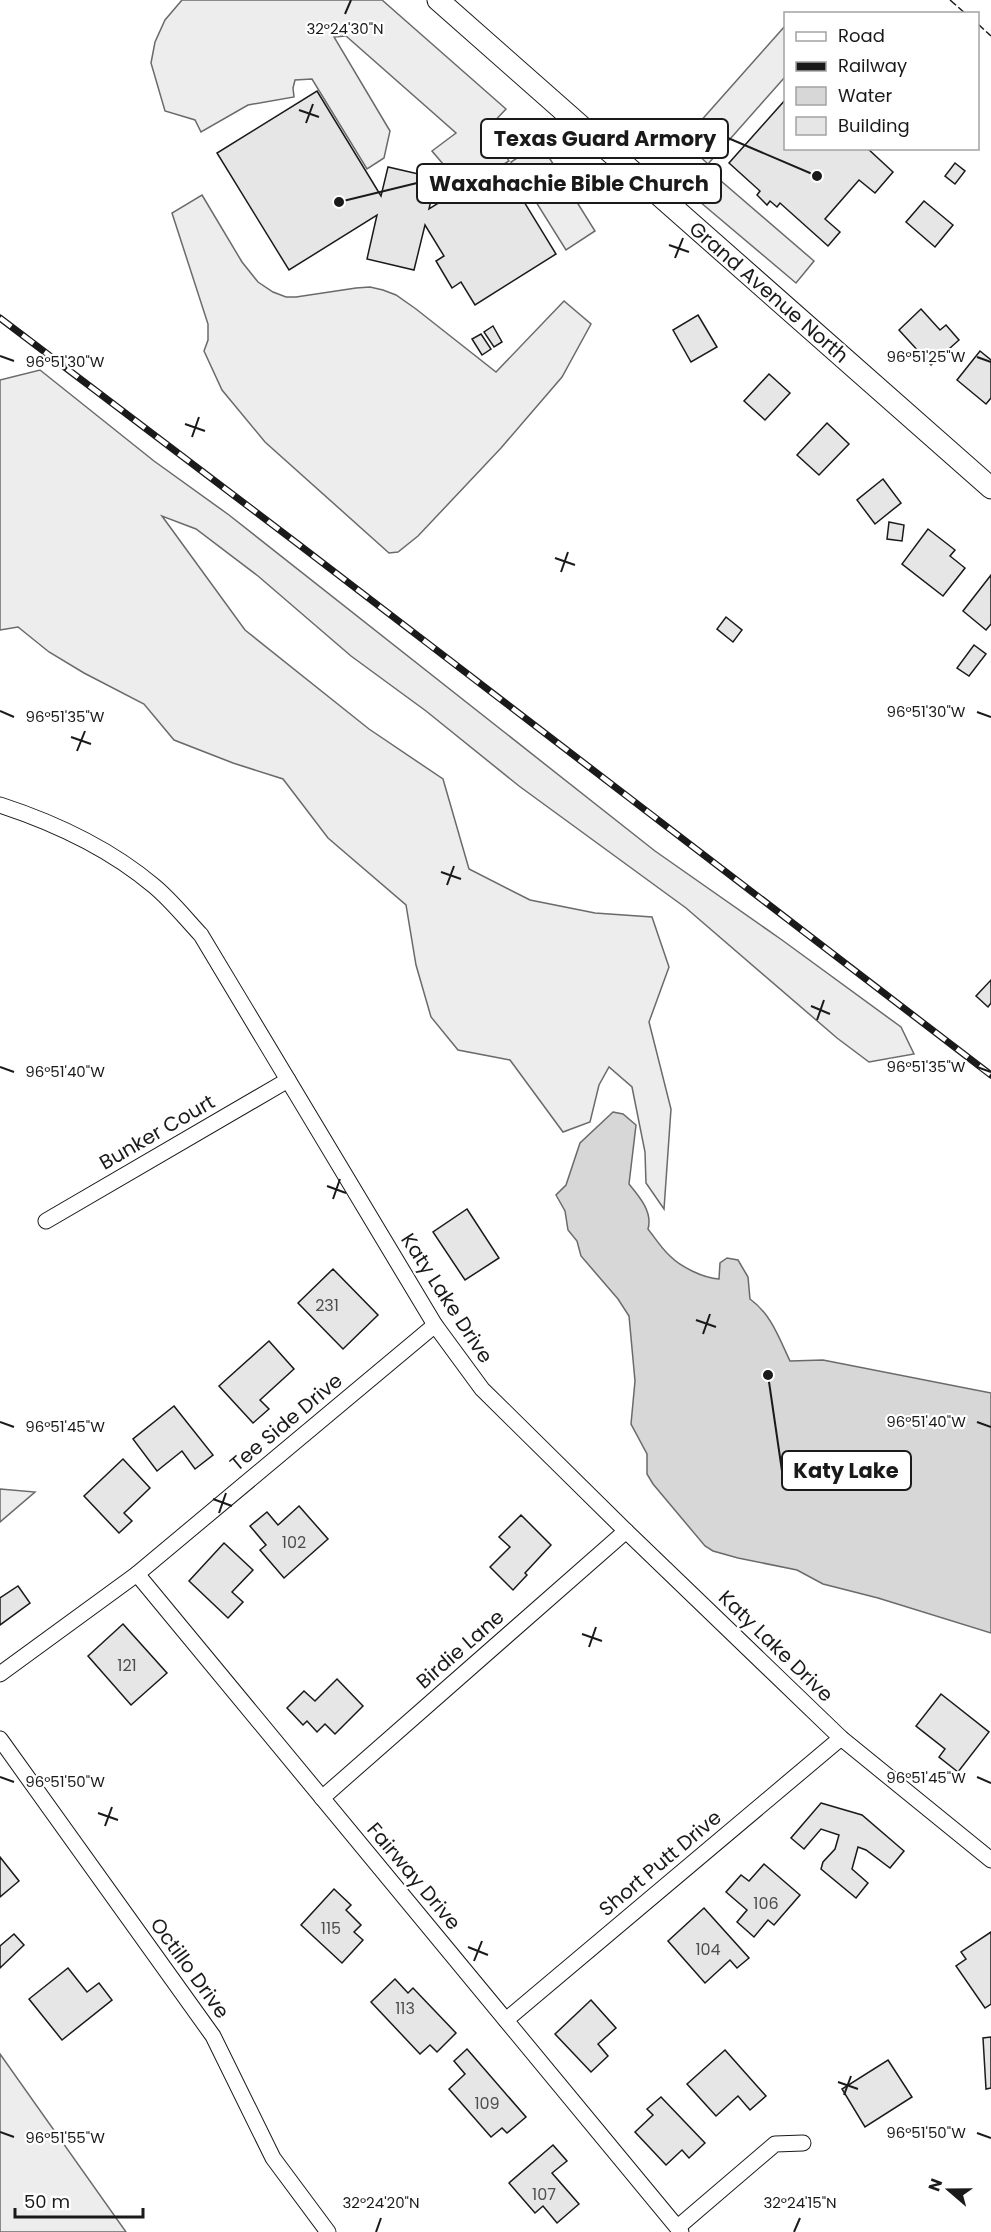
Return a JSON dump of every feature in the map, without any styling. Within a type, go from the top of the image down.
[{"type":"main road","name":"Grand Avenue North","points":[[438,0],[991,488]]},
{"type":"street","name":"Katy Lake Drive","points":[[0,805],[36,817],[96,846],[154,886],[201,935],[435,1325],[482,1389],[626,1532],[841,1738],[991,1860]]},
{"type":"street","name":"Bunker Court","points":[[46,1221],[288,1080]]},
{"type":"street","name":"Tee Side Drive","points":[[0,1674],[137,1574],[435,1325]]},
{"type":"street","name":"Birdie Lane","points":[[322,1798],[626,1532]]},
{"type":"street","name":"Fairway Drive","points":[[137,1574],[679,2230]]},
{"type":"street","name":"Octillo Drive","points":[[0,1738],[213,2036],[273,2158],[328,2232]]},
{"type":"street","name":"Short Putt Drive","points":[[506,2020],[841,1738]]},
{"type":"street","points":[[679,2230],[775,2144],[803,2143]]},
{"type":"shaded area","points":[[182,0],[382,0],[506,109],[488,128],[509,161],[473,183],[466,171],[455,178],[432,151],[456,133],[346,36],[334,37],[390,131],[384,158],[367,169],[312,79],[295,80],[294,97],[248,105],[201,132],[195,120],[165,111],[151,63],[155,42],[165,20]]},
{"type":"shaded area","points":[[784,27],[784,78],[708,164],[683,141]]},
{"type":"shaded area","points":[[540,143],[595,231],[566,250],[511,162]]},
{"type":"shaded area","points":[[706,168],[814,261],[796,283],[687,191]]},
{"type":"shaded area","points":[[202,195],[242,262],[258,282],[273,292],[286,297],[296,297],[356,288],[370,287],[383,290],[396,295],[416,309],[496,372],[564,301],[591,324],[562,377],[501,448],[418,536],[398,552],[389,553],[265,442],[222,390],[204,351],[208,340],[208,324],[172,213]]},
{"type":"shaded area","points":[[40,370],[154,461],[229,515],[655,851],[901,1027],[914,1054],[869,1062],[837,1038],[686,908],[519,786],[426,711],[351,656],[258,576],[196,529],[162,516],[245,630],[369,729],[443,779],[469,869],[530,900],[595,913],[652,917],[669,967],[649,1022],[671,1109],[664,1209],[646,1183],[645,1152],[632,1087],[609,1067],[599,1085],[590,1122],[563,1132],[510,1060],[458,1050],[431,1017],[416,965],[406,905],[328,838],[283,779],[174,740],[144,704],[49,652],[18,627],[0,630],[0,380]]},
{"type":"shaded area","points":[[0,1489],[35,1492],[0,1522]]},
{"type":"shaded area","points":[[0,2054],[126,2232],[0,2232]]},
{"type":"water","points":[[613,1112],[623,1114],[636,1125],[629,1184],[647,1210],[648,1229],[675,1260],[706,1277],[719,1279],[720,1263],[727,1258],[738,1260],[748,1277],[750,1299],[769,1319],[790,1361],[823,1360],[991,1393],[991,1633],[878,1598],[823,1584],[797,1570],[713,1551],[705,1546],[653,1484],[647,1474],[647,1454],[631,1424],[635,1381],[629,1316],[618,1299],[581,1256],[577,1241],[568,1230],[565,1211],[556,1195],[566,1185],[580,1143]]},
{"type":"building","points":[[317,91],[381,196],[388,167],[436,178],[429,209],[469,184],[475,194],[507,174],[556,254],[475,305],[461,282],[452,288],[436,261],[444,256],[425,225],[414,270],[367,259],[377,215],[289,270],[217,153]]},
{"type":"building","points":[[784,101],[784,150],[869,150],[893,172],[875,193],[859,180],[825,219],[840,232],[828,246],[780,203],[777,207],[770,201],[767,205],[757,195],[760,191],[729,163]]},
{"type":"building","points":[[955,163],[965,171],[955,184],[945,176]]},
{"type":"building","points":[[924,201],[953,225],[935,247],[906,222]]},
{"type":"building","points":[[921,309],[940,330],[946,325],[959,340],[931,365],[899,330]]},
{"type":"building","points":[[698,315],[717,347],[691,362],[673,330]]},
{"type":"building","points":[[493,326],[502,342],[494,347],[484,332]]},
{"type":"building","points":[[481,334],[491,349],[482,355],[472,339]]},
{"type":"building","points":[[980,351],[991,360],[991,398],[986,404],[957,380]]},
{"type":"building","points":[[769,374],[790,393],[765,420],[744,401]]},
{"type":"building","points":[[827,423],[849,444],[819,475],[797,455]]},
{"type":"building","points":[[883,479],[901,503],[875,524],[857,500]]},
{"type":"building","points":[[889,522],[904,525],[902,541],[887,539]]},
{"type":"building","points":[[928,529],[955,550],[950,556],[965,568],[943,596],[902,564]]},
{"type":"building","points":[[991,575],[991,624],[986,630],[963,611]]},
{"type":"building","points":[[726,617],[742,630],[733,642],[717,629]]},
{"type":"building","points":[[974,645],[986,654],[969,676],[957,668]]},
{"type":"building","points":[[991,980],[991,1003],[988,1007],[976,996]]},
{"type":"building","points":[[467,1209],[499,1258],[465,1280],[433,1232]]},
{"type":"building","points":[[333,1269],[378,1315],[343,1349],[298,1303]]},
{"type":"building","points":[[269,1341],[294,1369],[260,1400],[269,1409],[253,1423],[219,1386]]},
{"type":"building","points":[[174,1406],[213,1455],[195,1469],[182,1451],[157,1471],[133,1439]]},
{"type":"building","points":[[123,1459],[150,1488],[124,1513],[132,1521],[119,1533],[84,1496]]},
{"type":"building","points":[[299,1506],[328,1539],[284,1578],[260,1550],[266,1545],[250,1526],[267,1512],[278,1525]]},
{"type":"building","points":[[521,1515],[551,1545],[513,1590],[490,1567],[510,1547],[499,1537]]},
{"type":"building","points":[[224,1543],[253,1570],[232,1592],[243,1602],[228,1618],[189,1581]]},
{"type":"building","points":[[18,1586],[30,1603],[0,1625],[0,1598]]},
{"type":"building","points":[[123,1624],[167,1673],[131,1705],[88,1656]]},
{"type":"building","points":[[337,1679],[363,1706],[335,1734],[325,1724],[317,1732],[307,1721],[303,1725],[287,1708],[304,1691],[315,1701]]},
{"type":"building","points":[[941,1694],[989,1732],[958,1772],[939,1757],[945,1749],[916,1726]]},
{"type":"building","points":[[821,1803],[862,1815],[904,1851],[890,1868],[866,1850],[858,1847],[852,1869],[868,1883],[856,1898],[821,1869],[823,1862],[835,1849],[839,1835],[821,1829],[804,1849],[791,1838]]},
{"type":"building","points":[[0,1857],[19,1881],[0,1897]]},
{"type":"building","points":[[764,1864],[800,1895],[774,1925],[768,1920],[754,1937],[737,1922],[747,1910],[726,1892],[741,1875],[749,1881]]},
{"type":"building","points":[[334,1889],[351,1905],[346,1910],[361,1925],[354,1932],[363,1940],[342,1963],[301,1925]]},
{"type":"building","points":[[704,1908],[749,1958],[737,1968],[730,1960],[705,1983],[668,1941]]},
{"type":"building","points":[[991,1932],[991,2004],[985,2008],[956,1966],[966,1959],[961,1952]]},
{"type":"building","points":[[14,1934],[24,1945],[0,1968],[0,1946]]},
{"type":"building","points":[[68,1968],[87,1992],[99,1983],[112,2000],[62,2040],[29,1999]]},
{"type":"building","points":[[395,1979],[408,1993],[413,1988],[456,2033],[437,2052],[430,2045],[420,2054],[371,2002]]},
{"type":"building","points":[[591,2000],[616,2028],[598,2044],[608,2056],[591,2072],[555,2034]]},
{"type":"building","points":[[991,2037],[991,2088],[986,2089],[983,2038]]},
{"type":"building","points":[[467,2049],[526,2117],[507,2133],[502,2128],[491,2137],[449,2089],[465,2074],[454,2061]]},
{"type":"building","points":[[725,2050],[766,2096],[750,2110],[738,2096],[716,2116],[687,2084]]},
{"type":"building","points":[[888,2060],[912,2097],[865,2127],[842,2089]]},
{"type":"building","points":[[661,2097],[705,2143],[689,2158],[682,2150],[666,2165],[635,2132],[653,2115],[647,2109]]},
{"type":"building","points":[[553,2145],[567,2161],[552,2173],[579,2204],[557,2223],[543,2206],[535,2213],[509,2183]]},
{"type":"railway","points":[[0,318],[991,1075]]},
{"type":"fence","points":[[950,0],[964,12]]},
{"type":"fence","points":[[979,25],[991,36]]},
{"type":"place","name":"Texas Guard Armory","points":[[817,176]]},
{"type":"place","name":"Waxahachie Bible Church","points":[[339,202]]},
{"type":"place","name":"Katy Lake","points":[[768,1375]]}]
